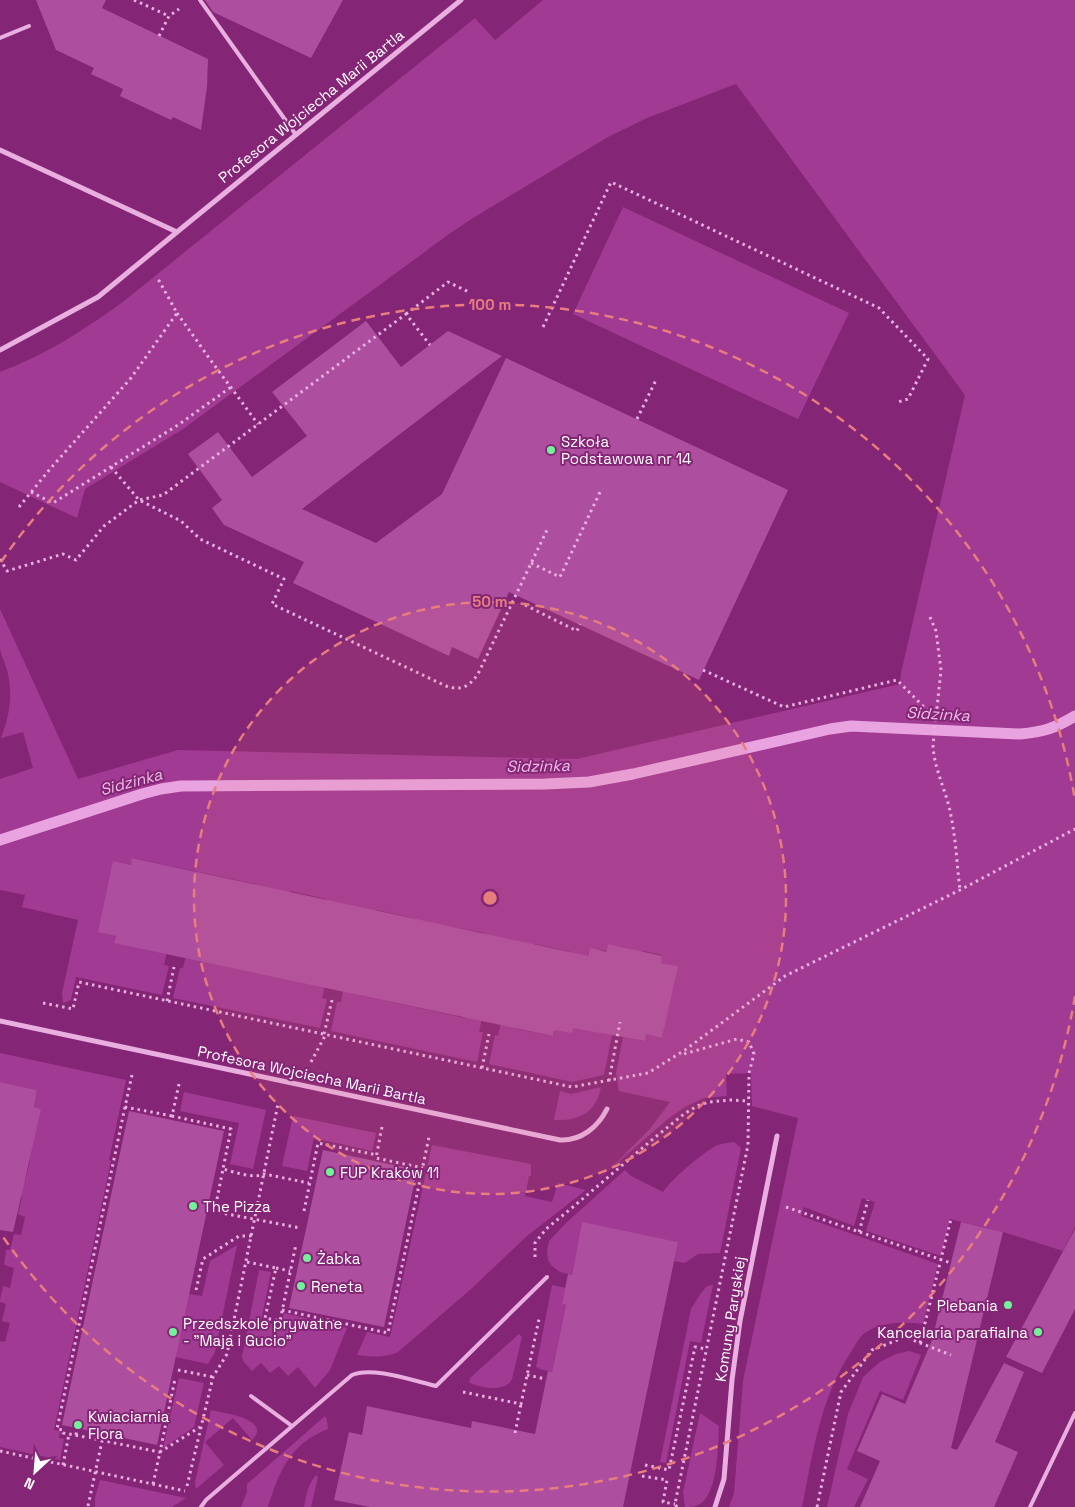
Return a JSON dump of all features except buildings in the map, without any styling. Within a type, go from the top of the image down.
[{"type":"street","name":"Profesora Wojciecha Marii Bartla","points":[[0,350],[98,297],[461,0]]},
{"type":"street","points":[[0,150],[177,232]]},
{"type":"street","name":"Profesora Wojciecha Marii Bartla","points":[[0,1021],[564,1140],[577,1138],[589,1131],[602,1117],[606,1109]]},
{"type":"street","name":"Komuny Paryskiej","points":[[715,1507],[724,1479],[732,1380],[739,1328],[777,1136]]},
{"type":"lane","points":[[200,0],[296,135]]},
{"type":"lane","points":[[0,38],[29,26]]},
{"type":"lane","points":[[201,1507],[206,1500],[348,1378],[360,1372],[376,1373],[436,1386],[547,1277]]},
{"type":"lane","points":[[251,1396],[292,1426]]},
{"type":"lane","points":[[1030,1507],[1075,1413]]},
{"type":"path","points":[[134,0],[168,16]]},
{"type":"path","points":[[159,36],[168,16],[183,6]]},
{"type":"path","points":[[543,327],[611,182],[878,308],[928,359],[908,399],[898,402]]},
{"type":"path","points":[[146,257],[177,313],[258,424]]},
{"type":"path","points":[[0,559],[7,571],[63,554],[76,560],[104,526],[139,500],[163,496],[448,282],[469,292]]},
{"type":"path","points":[[19,507],[50,469],[131,378],[177,313]]},
{"type":"path","points":[[406,314],[430,345]]},
{"type":"path","points":[[637,419],[656,380]]},
{"type":"path","points":[[31,492],[53,503],[178,425],[231,387]]},
{"type":"path","points":[[111,467],[139,500],[181,521],[200,539],[284,579],[272,604],[455,689],[474,682],[547,530]]},
{"type":"path","points":[[531,563],[560,577],[601,490]]},
{"type":"path","points":[[525,605],[577,631],[580,624]]},
{"type":"path","points":[[930,617],[936,631],[941,670],[933,757],[946,792],[952,816],[960,890]]},
{"type":"path","points":[[703,670],[784,707],[898,680],[936,718]]},
{"type":"path","points":[[44,1003],[73,1009],[79,982],[572,1087],[648,1073],[674,1057],[785,976],[960,890],[1075,829]]},
{"type":"path","points":[[167,1000],[174,967]]},
{"type":"path","points":[[298,1084],[325,1034],[332,1000]]},
{"type":"path","points":[[608,1080],[620,1022]]},
{"type":"path","points":[[482,1068],[489,1034]]},
{"type":"path","points":[[642,1476],[667,1480],[663,1502],[676,1506],[748,1145],[749,1073],[754,1054],[749,1042],[737,1039],[674,1057]]},
{"type":"path","points":[[132,1074],[57,1429],[69,1434],[160,1452],[201,1427]]},
{"type":"path","points":[[0,1452],[186,1491],[212,1376],[227,1354],[256,1219],[282,1081]]},
{"type":"path","points":[[172,1116],[179,1084]]},
{"type":"path","points":[[515,1433],[547,1277],[536,1261],[534,1250],[537,1240],[546,1229],[653,1139],[696,1106],[720,1101],[749,1101]]},
{"type":"path","points":[[125,1106],[231,1129],[217,1199]]},
{"type":"path","points":[[376,1158],[382,1127]]},
{"type":"path","points":[[282,1310],[388,1333],[429,1137]]},
{"type":"path","points":[[304,1211],[318,1143],[423,1168]]},
{"type":"path","points":[[223,1169],[259,1176],[264,1174],[309,1183]]},
{"type":"path","points":[[764,1200],[951,1263]]},
{"type":"path","points":[[859,1232],[868,1200]]},
{"type":"path","points":[[212,1210],[300,1228]]},
{"type":"path","points":[[920,1343],[951,1219]]},
{"type":"path","points":[[196,1290],[203,1259],[239,1236],[252,1236]]},
{"type":"path","points":[[276,1268],[265,1318],[280,1321],[296,1244]]},
{"type":"path","points":[[247,1262],[290,1271]]},
{"type":"path","points":[[817,1507],[841,1392],[872,1350],[905,1337],[952,1356]]},
{"type":"path","points":[[645,1465],[670,1470],[695,1347],[706,1350]]},
{"type":"path","points":[[178,1370],[212,1376]]},
{"type":"path","points":[[527,1375],[546,1379]]},
{"type":"path","points":[[153,1484],[175,1379]]},
{"type":"path","points":[[436,1386],[521,1404]]},
{"type":"path","points":[[76,1435],[77,1428]]},
{"type":"path","points":[[63,1465],[69,1434]]},
{"type":"path","points":[[88,1506],[102,1441]]},
{"type":"shaded area","points":[[543,0],[1075,0],[1075,1227],[1063,1251],[1003,1232],[950,1219],[941,1256],[866,1231],[875,1202],[862,1198],[854,1226],[804,1207],[801,1216],[938,1264],[923,1324],[893,1323],[872,1329],[859,1339],[840,1370],[819,1427],[802,1507],[729,1507],[734,1493],[743,1381],[798,1118],[752,1106],[751,1073],[726,1074],[727,1096],[704,1098],[685,1107],[669,1118],[586,1190],[650,1129],[670,1102],[619,1091],[616,1073],[623,1037],[644,1041],[646,1034],[662,1037],[677,966],[661,963],[662,955],[643,951],[641,962],[626,959],[627,948],[608,944],[606,951],[590,947],[586,962],[570,959],[571,952],[535,944],[533,951],[483,940],[484,933],[448,926],[412,925],[413,918],[377,910],[376,917],[325,906],[326,899],[291,891],[289,899],[254,891],[255,884],[133,858],[131,865],[113,861],[116,936],[114,942],[168,947],[164,965],[169,966],[162,995],[76,977],[71,1000],[63,1003],[62,993],[78,920],[22,907],[25,895],[0,890],[0,779],[33,768],[23,732],[1,738],[7,721],[10,688],[0,648],[0,609],[78,779],[178,750],[577,759],[900,684],[965,395],[736,84],[647,118],[608,137],[473,218],[183,429],[85,489],[77,518],[0,482],[0,372],[33,358],[65,341],[124,301],[475,18],[495,40]]},
{"type":"shaded area","points":[[623,207],[849,313],[798,419],[573,314]]},
{"type":"shaded area","points":[[187,951],[326,981],[322,998],[327,999],[320,1028],[173,998],[180,968],[183,968]]},
{"type":"shaded area","points":[[344,984],[360,988],[359,995],[465,1018],[467,1011],[483,1014],[479,1032],[483,1032],[477,1062],[331,1031],[337,1002],[341,1002]]},
{"type":"shaded area","points":[[502,1018],[518,1022],[517,1029],[553,1036],[554,1030],[575,1019],[612,1035],[604,1075],[572,1082],[489,1064],[495,1035],[498,1036]]},
{"type":"shaded area","points":[[0,1053],[126,1080],[109,1160],[111,1161],[54,1430],[60,1431],[59,1438],[64,1439],[60,1460],[0,1447],[0,1341],[5,1342],[10,1323],[2,1321],[6,1304],[0,1302],[0,1300],[3,1286],[10,1288],[14,1268],[4,1265],[6,1250],[10,1250],[14,1234],[21,1235],[25,1217],[18,1214],[22,1197],[14,1195],[18,1179],[25,1180],[30,1161],[19,1158],[41,1109],[34,1107],[37,1090],[0,1082]]},
{"type":"shaded area","points":[[601,1087],[595,1103],[585,1114],[571,1119],[554,1120],[560,1091],[571,1094]]},
{"type":"shaded area","points":[[184,1092],[266,1110],[253,1169],[230,1164],[239,1123],[180,1111]]},
{"type":"shaded area","points":[[293,1116],[376,1133],[372,1151],[314,1138],[307,1171],[282,1166]]},
{"type":"shaded area","points":[[734,1142],[741,1148],[720,1253],[698,1254],[685,1263],[674,1261],[677,1242],[582,1223],[572,1275],[560,1272],[548,1260],[547,1250],[549,1241],[567,1222],[625,1170],[631,1176],[663,1192],[681,1173],[712,1148],[724,1143]]},
{"type":"shaded area","points":[[432,1145],[531,1164],[531,1176],[529,1176],[525,1196],[552,1202],[558,1183],[586,1190],[527,1236],[471,1289],[398,1352],[378,1356],[357,1355],[367,1332],[390,1337]]},
{"type":"shaded area","points":[[237,1245],[215,1352],[208,1364],[175,1357],[189,1294],[202,1296],[210,1261]]},
{"type":"shaded area","points":[[259,1270],[271,1272],[261,1321],[281,1326],[284,1313],[347,1328],[330,1370],[315,1388],[298,1367],[288,1376],[279,1366],[270,1373],[261,1363],[252,1371],[243,1361],[242,1357]]},
{"type":"shaded area","points":[[552,1285],[566,1288],[562,1304],[566,1305],[552,1372],[536,1367]]},
{"type":"shaded area","points":[[713,1285],[701,1343],[690,1341],[666,1463],[660,1462],[691,1309],[707,1286]]},
{"type":"shaded area","points":[[519,1334],[522,1337],[512,1379],[509,1383],[499,1388],[493,1388],[470,1383],[471,1377]]},
{"type":"shaded area","points":[[909,1351],[921,1355],[903,1400],[880,1391],[847,1469],[868,1479],[854,1507],[827,1507],[848,1414],[863,1377],[880,1362],[896,1354]]},
{"type":"shaded area","points":[[179,1378],[204,1383],[194,1427],[163,1448]]},
{"type":"shaded area","points":[[211,1410],[244,1418],[256,1427],[257,1433],[252,1440],[233,1418],[205,1442],[224,1465],[196,1489],[195,1482]]},
{"type":"shaded area","points":[[700,1413],[719,1426],[716,1468],[714,1480],[706,1498],[698,1505],[685,1507],[683,1492]]},
{"type":"shaded area","points":[[325,1416],[328,1429],[305,1442],[288,1460],[282,1470],[268,1507],[241,1507],[247,1492],[247,1484]]},
{"type":"shaded area","points":[[316,1475],[318,1477],[311,1507],[304,1507],[309,1486]]},
{"type":"shaded area","points":[[100,1480],[186,1498],[172,1507],[95,1507],[95,1498]]},
{"type":"waterway","name":"Sidzinka","points":[[0,840],[142,794],[181,786],[545,784],[589,782],[851,726],[1020,734],[1049,729],[1075,716]]},
{"type":"place","name":"Szkoła Podstawowa nr 14","points":[[551,450]]},
{"type":"place","name":"FUP Kraków 11","points":[[330,1172]]},
{"type":"place","name":"The Pizza","points":[[193,1206]]},
{"type":"place","name":"Żabka","points":[[307,1258]]},
{"type":"place","name":"Reneta","points":[[301,1286]]},
{"type":"place","name":"Plebania","points":[[1008,1305]]},
{"type":"place","name":"Przedszkole prywatne - \"Maja i Gucio\"","points":[[173,1332]]},
{"type":"place","name":"Kancelaria parafialna","points":[[1038,1332]]},
{"type":"place","name":"Kwiaciarnia Flora","points":[[78,1425]]}]
